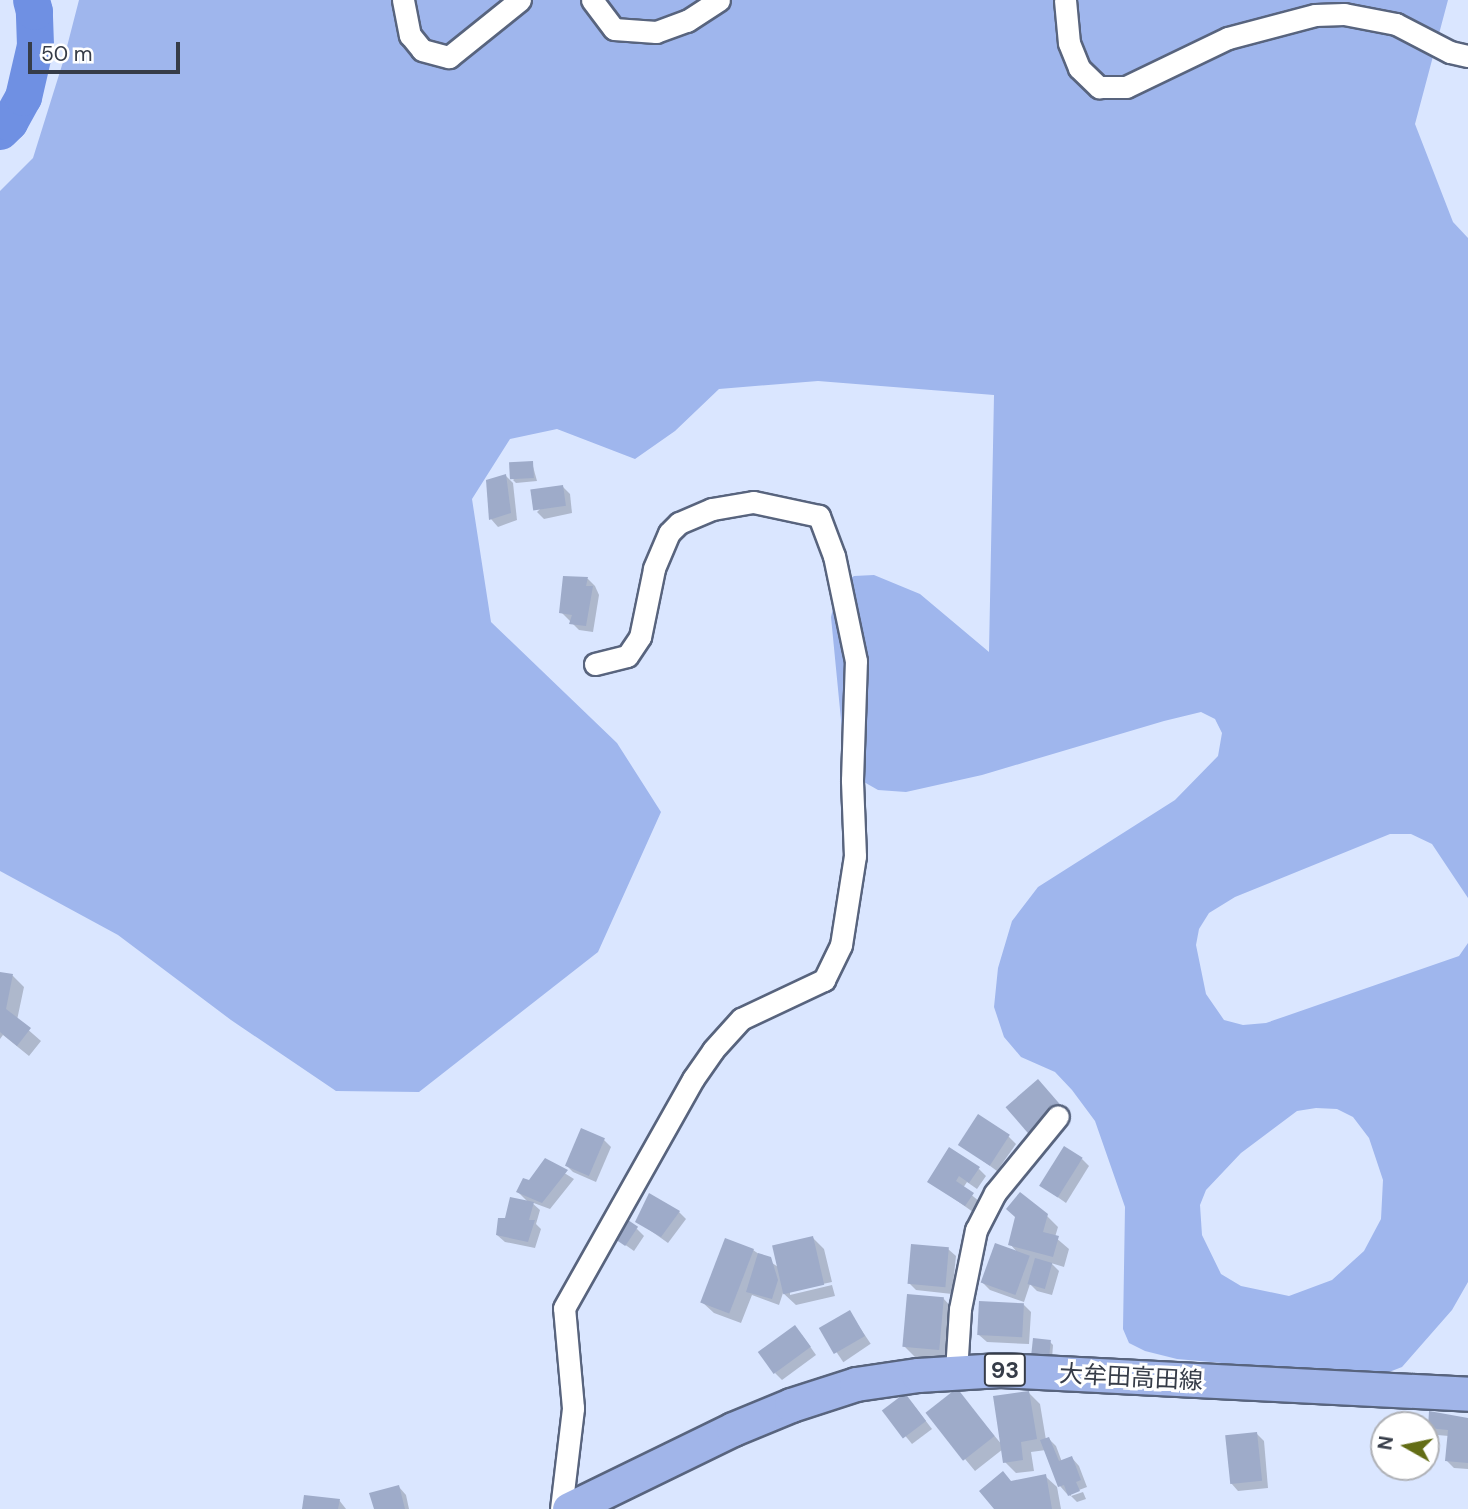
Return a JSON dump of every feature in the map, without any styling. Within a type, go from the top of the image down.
[{"type":"main road","name":"大牟田高田線","points":[[569,1509],[733,1429],[791,1405],[856,1384],[956,1371],[1000,1370],[1468,1394]]},
{"type":"street","points":[[403,0],[410,35],[422,50],[449,57],[520,0]]},
{"type":"street","points":[[592,0],[614,29],[656,32],[687,22],[719,0]]},
{"type":"street","points":[[1065,0],[1069,43],[1079,68],[1099,87],[1126,87],[1228,38],[1315,15],[1344,14],[1396,24],[1450,51],[1468,56]]},
{"type":"street","points":[[561,1509],[573,1408],[564,1308],[666,1126],[713,1050],[741,1019],[824,981],[841,945],[856,856],[852,780],[856,661],[834,556],[818,516],[753,502],[712,509],[678,523],[669,534],[654,569],[640,637],[627,656],[594,664]]},
{"type":"street","points":[[956,1371],[960,1308],[976,1230],[995,1193],[1058,1116]]},
{"type":"shaded area","points":[[79,0],[1448,0],[1415,124],[1453,222],[1468,238],[1468,898],[1432,844],[1411,834],[1390,834],[1235,897],[1209,913],[1199,929],[1196,945],[1206,994],[1224,1020],[1243,1025],[1266,1023],[1459,956],[1468,943],[1468,1282],[1452,1310],[1402,1367],[1384,1374],[1345,1374],[1177,1359],[1145,1351],[1129,1343],[1123,1329],[1125,1207],[1095,1121],[1055,1072],[1021,1057],[1004,1037],[994,1007],[998,968],[1012,921],[1038,887],[1175,800],[1218,756],[1222,733],[1215,719],[1201,712],[982,775],[906,792],[878,790],[864,782],[845,761],[831,617],[838,587],[854,576],[874,575],[920,594],[989,652],[994,395],[818,381],[719,389],[675,431],[635,459],[557,429],[510,439],[472,499],[491,622],[617,743],[661,812],[598,952],[419,1092],[336,1091],[231,1020],[118,935],[0,871],[0,191],[33,158]],"holes":[[[1337,1109],[1353,1117],[1369,1138],[1383,1180],[1381,1219],[1364,1251],[1332,1280],[1289,1296],[1241,1286],[1221,1274],[1202,1235],[1200,1205],[1206,1190],[1241,1153],[1297,1111]]]},
{"type":"building","points":[[533,461],[534,478],[510,479],[509,462]]},
{"type":"building","points":[[506,474],[511,513],[489,520],[486,480]]},
{"type":"building","points":[[563,485],[566,506],[533,510],[530,490]]},
{"type":"building","points":[[563,576],[588,577],[586,586],[593,586],[586,626],[569,624],[572,615],[559,613]]},
{"type":"building","points":[[0,972],[13,974],[6,1009],[31,1028],[17,1046],[0,1032]]},
{"type":"building","points":[[1038,1079],[1061,1105],[1029,1134],[1006,1107]]},
{"type":"building","points":[[978,1114],[1010,1135],[990,1166],[958,1145]]},
{"type":"building","points":[[581,1128],[605,1138],[589,1176],[565,1166]]},
{"type":"building","points":[[1064,1146],[1083,1158],[1058,1198],[1039,1186]]},
{"type":"building","points":[[949,1147],[980,1167],[969,1183],[959,1176],[956,1181],[974,1193],[965,1206],[927,1182]]},
{"type":"building","points":[[545,1158],[568,1170],[542,1203],[516,1192],[523,1178],[529,1180]]},
{"type":"building","points":[[1020,1192],[1048,1214],[1043,1232],[1059,1236],[1053,1257],[1008,1245],[1015,1217],[1006,1209]]},
{"type":"building","points":[[649,1193],[680,1211],[661,1237],[635,1222]]},
{"type":"building","points":[[510,1197],[534,1202],[529,1220],[535,1220],[528,1242],[496,1235],[498,1218],[505,1218]]},
{"type":"building","points":[[619,1214],[638,1227],[625,1246],[606,1233]]},
{"type":"building","points":[[813,1236],[824,1285],[783,1294],[772,1245]]},
{"type":"building","points":[[725,1238],[754,1249],[729,1314],[700,1302]]},
{"type":"building","points":[[995,1243],[1030,1256],[1015,1295],[981,1282]]},
{"type":"building","points":[[911,1244],[949,1247],[945,1287],[908,1284]]},
{"type":"building","points":[[758,1253],[771,1257],[778,1280],[772,1299],[746,1292]]},
{"type":"building","points":[[1035,1258],[1052,1263],[1045,1289],[1028,1284]]},
{"type":"building","points":[[907,1294],[944,1297],[939,1350],[902,1347]]},
{"type":"building","points":[[979,1301],[1024,1303],[1022,1337],[977,1335]]},
{"type":"building","points":[[850,1310],[865,1336],[834,1354],[819,1328]]},
{"type":"building","points":[[795,1325],[811,1347],[774,1374],[758,1352]]},
{"type":"building","points":[[1033,1338],[1051,1340],[1049,1356],[1031,1354]]},
{"type":"building","points":[[957,1388],[995,1436],[963,1461],[925,1413]]},
{"type":"building","points":[[1029,1391],[1037,1439],[1021,1442],[1023,1460],[1003,1463],[993,1396]]},
{"type":"building","points":[[905,1393],[926,1421],[903,1438],[882,1410]]},
{"type":"building","points":[[1440,1413],[1468,1418],[1468,1463],[1445,1461],[1448,1430],[1440,1429]]},
{"type":"building","points":[[1257,1432],[1262,1481],[1230,1484],[1225,1435]]},
{"type":"building","points":[[1049,1437],[1059,1461],[1072,1456],[1081,1480],[1076,1482],[1080,1491],[1068,1496],[1064,1485],[1058,1487],[1040,1440]]},
{"type":"building","points":[[1003,1471],[1011,1481],[1046,1474],[1052,1509],[994,1509],[979,1491]]},
{"type":"building","points":[[399,1485],[405,1509],[374,1509],[369,1493]]},
{"type":"building","points":[[304,1495],[340,1499],[338,1509],[302,1509]]},
{"type":"waterway","points":[[0,131],[9,122],[23,97],[35,45],[31,0]]}]
